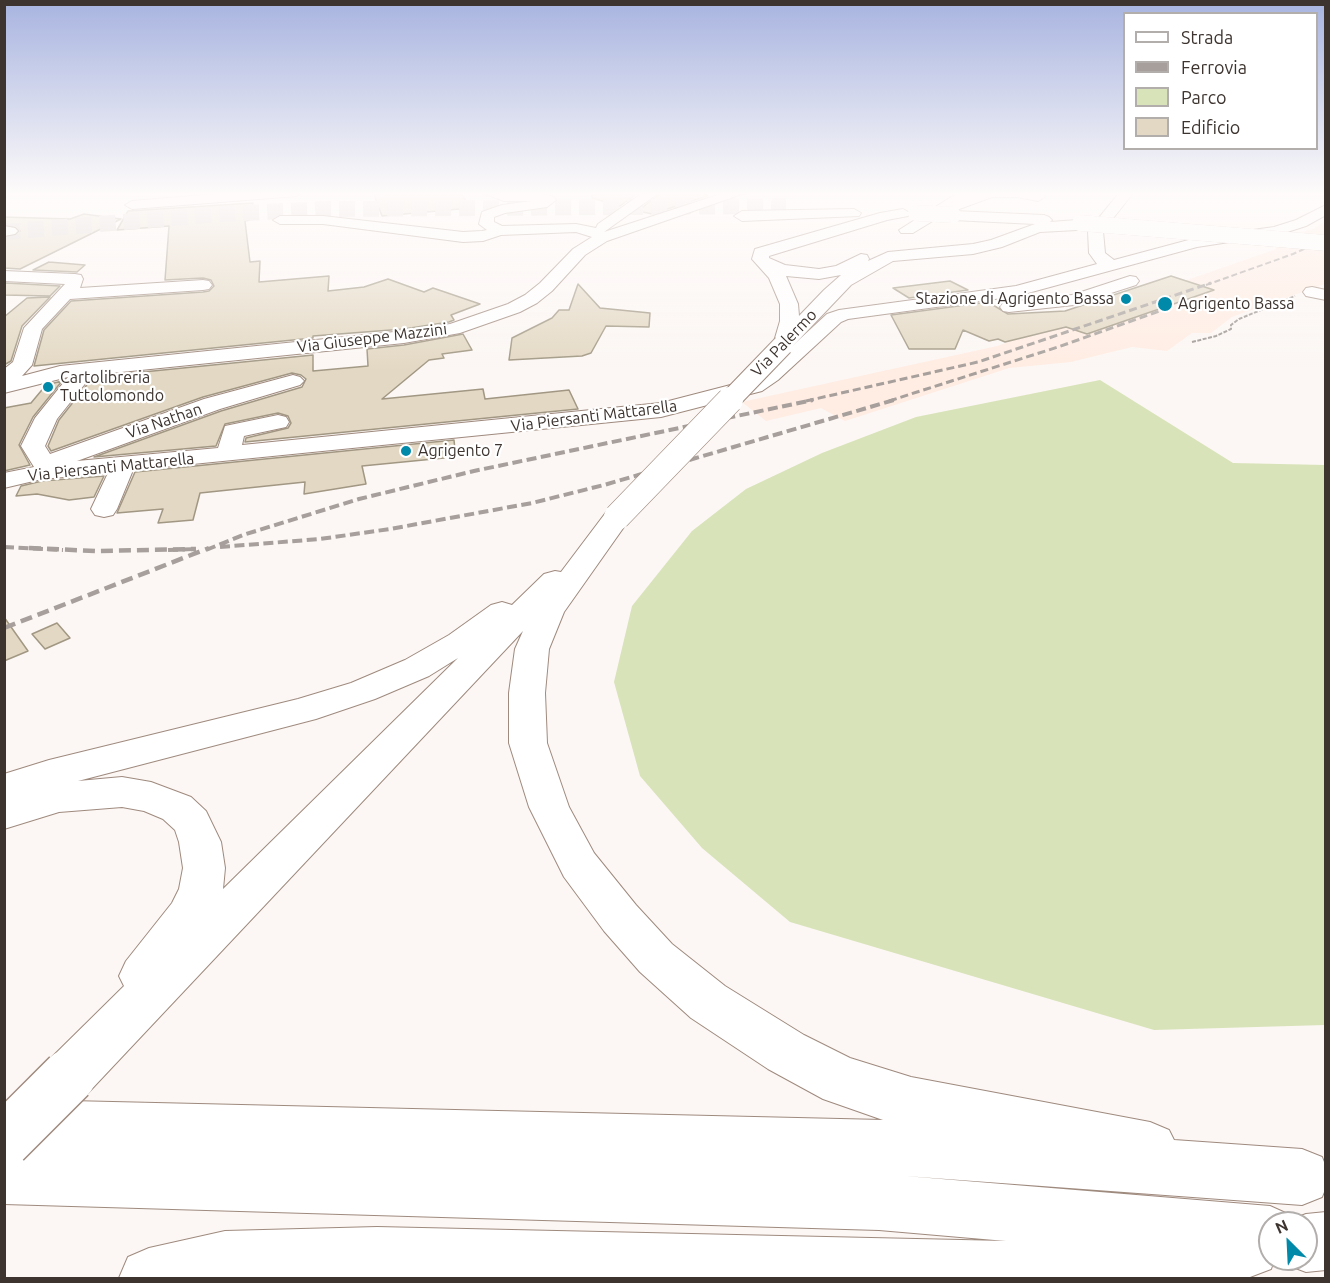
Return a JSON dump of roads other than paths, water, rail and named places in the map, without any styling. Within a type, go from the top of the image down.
[{"type":"main road","points":[[764,252],[761,253],[760,259],[777,276],[786,293],[791,313],[783,345]]},
{"type":"main road","points":[[763,262],[793,272],[831,273],[849,267],[874,252]]},
{"type":"main road","name":"Via Palermo","points":[[617,517],[838,288],[879,252]]},
{"type":"main road","points":[[838,288],[888,257],[930,252]]},
{"type":"main road","points":[[4,789],[50,774],[303,710],[363,691],[417,668],[486,624],[617,517]]},
{"type":"main road","points":[[4,1141],[617,517]]},
{"type":"main road","points":[[617,517],[548,612],[532,649],[527,693],[528,743],[549,807],[579,865],[620,918],[656,958],[708,1002],[786,1052],[841,1081],[911,1103],[1314,1179]]},
{"type":"main road","points":[[4,814],[59,797],[122,792],[152,797],[177,807],[192,822],[200,842],[204,868],[201,890],[188,916],[69,1076]]},
{"type":"main road","points":[[4,1126],[867,1146],[1314,1179]]},
{"type":"main road","points":[[4,1176],[879,1202],[1258,1234]]},
{"type":"main road","points":[[149,1278],[225,1260],[376,1256],[1006,1271],[1258,1247]]},
{"type":"street","name":"Via Giuseppe Mazzini","points":[[4,387],[41,376],[86,369],[404,337],[453,329],[531,299],[546,287],[579,252]]},
{"type":"street","points":[[1097,252],[1103,261],[1112,265]]},
{"type":"street","name":"Via Piersanti Mattarella","points":[[4,481],[43,468],[124,464],[635,414],[714,398],[754,386],[771,376],[838,316],[1017,291],[1162,252]]},
{"type":"street","points":[[4,380],[22,365],[33,328],[70,286],[119,274]]},
{"type":"street","points":[[4,276],[70,286],[203,285]]},
{"type":"street","points":[[897,306],[978,309],[1047,305],[1074,300],[1130,281]]},
{"type":"street","points":[[43,468],[33,446],[46,418],[86,369]]},
{"type":"street","name":"Via Nathan","points":[[43,468],[92,446],[212,404],[293,381]]},
{"type":"street","points":[[4,403],[24,400],[36,389]]},
{"type":"street","points":[[228,454],[233,431],[278,422]]},
{"type":"street","points":[[104,509],[124,464]]},
{"type":"railway","points":[[1206,285],[1298,252]]},
{"type":"railway","points":[[806,401],[978,362],[1211,283]]},
{"type":"railway","points":[[889,401],[1058,347],[1171,307]]},
{"type":"railway","points":[[206,550],[243,535],[359,499],[474,471],[813,400]]},
{"type":"railway","points":[[220,547],[320,539],[390,529],[532,503],[604,485],[894,400]]},
{"type":"railway","points":[[4,547],[63,550]]},
{"type":"railway","points":[[29,548],[96,551],[196,549],[168,550]]},
{"type":"railway","points":[[4,628],[209,548]]},
{"type":"place","name":"Stazione di Agrigento Bassa","points":[[1126,299]]},
{"type":"place","name":"Agrigento Bassa","points":[[1165,304]]},
{"type":"place","name":"Cartolibreria Tuttolomondo","points":[[48,387]]},
{"type":"place","name":"Agrigento 7","points":[[406,451]]}]
